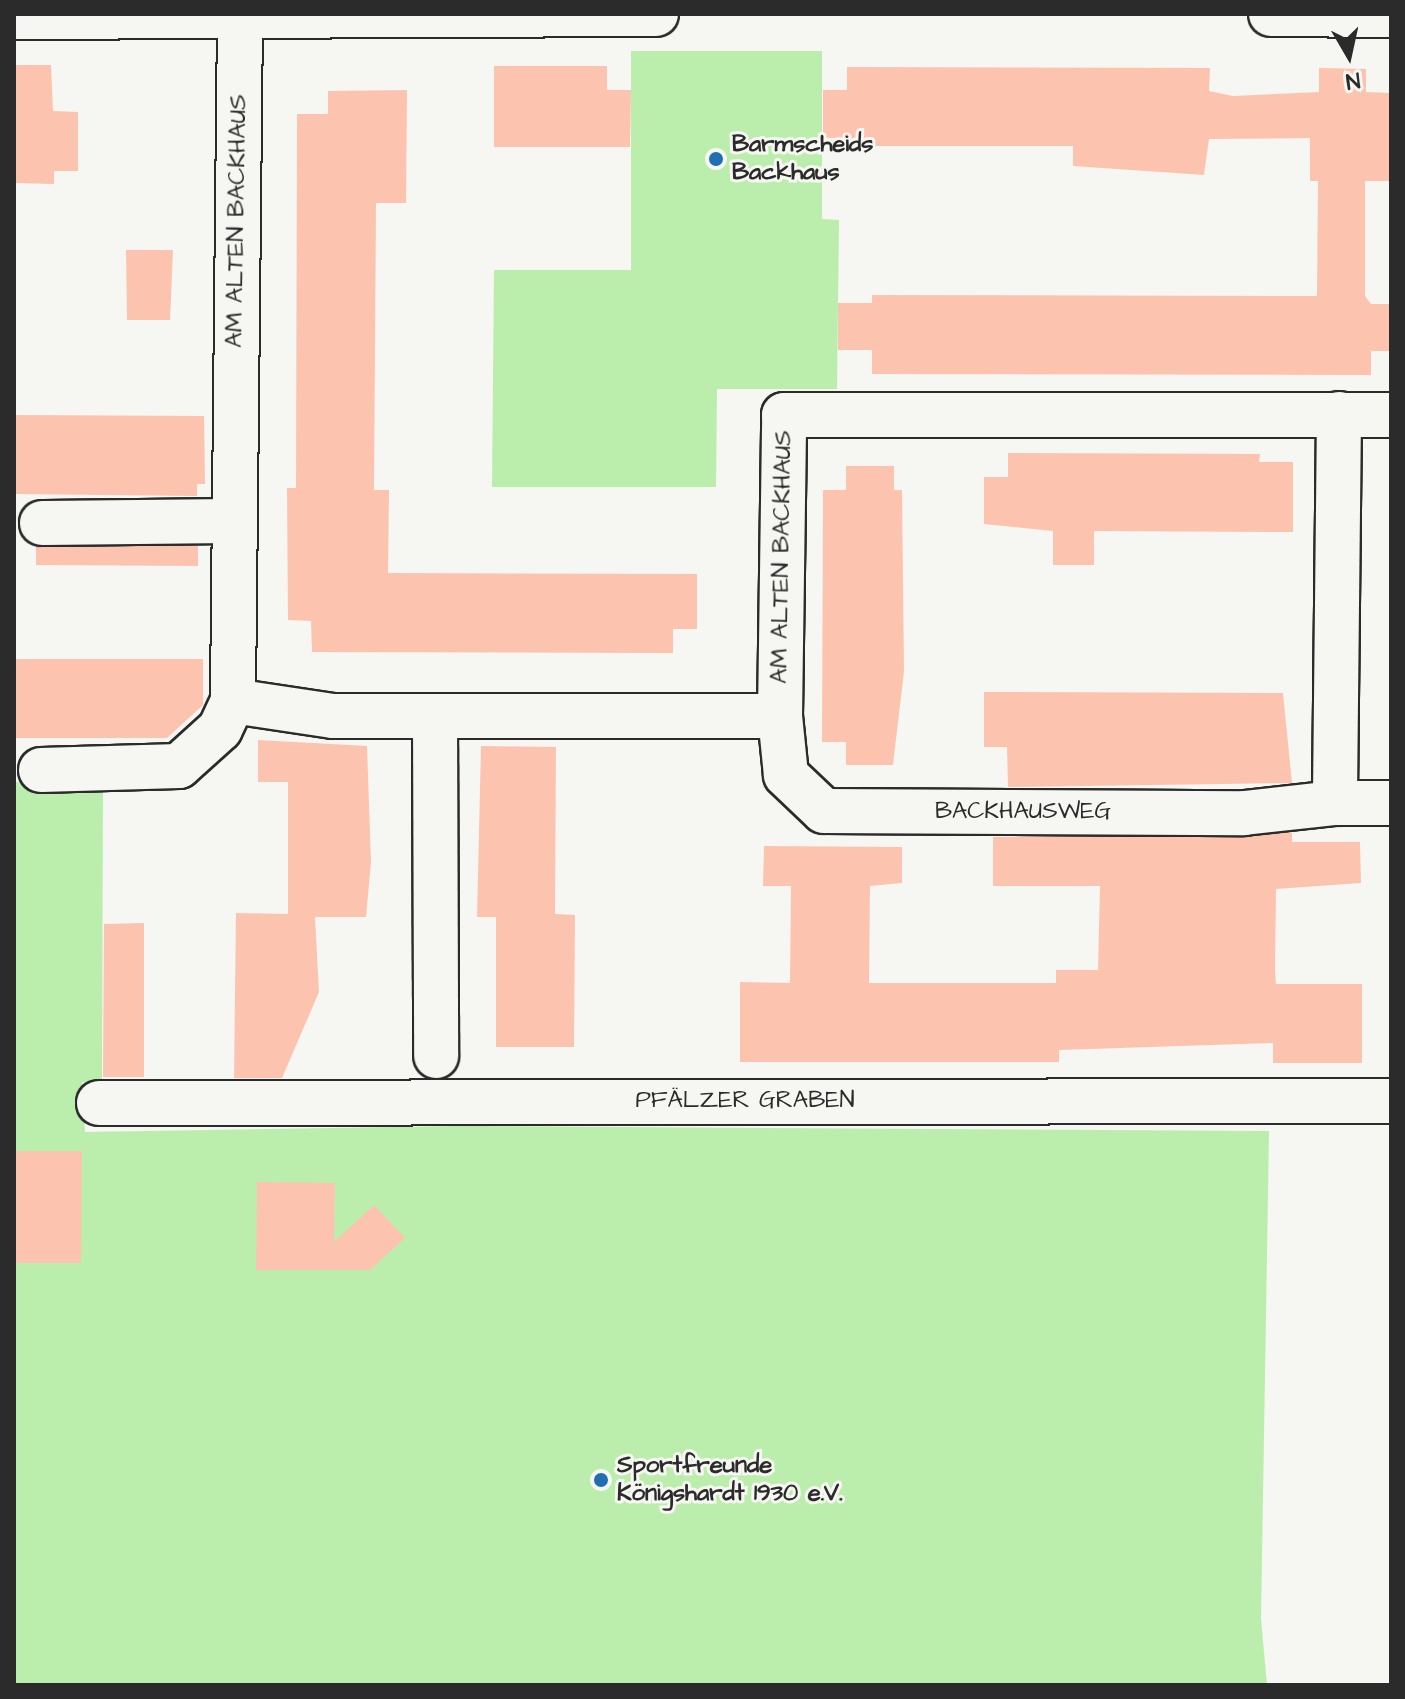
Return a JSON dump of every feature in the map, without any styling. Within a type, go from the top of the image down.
[{"type":"street","points":[[14,17],[656,14]]},
{"type":"street","points":[[1271,14],[1391,15]]},
{"type":"street","name":"AM ALTEN BACKHAUS","points":[[240,17],[233,701],[283,715],[435,719],[780,716],[784,415],[1391,415]]},
{"type":"street","points":[[1339,414],[1335,803],[1391,803]]},
{"type":"street","points":[[42,523],[233,521]]},
{"type":"street","points":[[41,770],[179,766],[220,729],[233,701]]},
{"type":"street","name":"BACKHAUSWEG","points":[[780,716],[786,775],[824,811],[1244,813],[1335,803]]},
{"type":"street","points":[[435,719],[436,1056]]},
{"type":"street","name":"PFÄLZER GRABEN","points":[[99,1103],[1391,1101]]},
{"type":"green space","points":[[631,51],[822,51],[822,219],[839,220],[837,389],[717,389],[716,487],[492,487],[494,270],[631,270]]},
{"type":"green space","name":"Sportfreunde Königshardt 1930 e.V.","points":[[103,781],[102,1082],[82,1082],[85,1132],[454,1126],[1269,1131],[1261,1619],[1267,1685],[14,1685],[14,782]]},
{"type":"building","points":[[14,65],[51,65],[53,111],[78,112],[78,171],[54,171],[54,184],[14,183]]},
{"type":"building","points":[[494,66],[607,66],[607,90],[631,90],[630,147],[494,147]]},
{"type":"building","points":[[847,67],[1210,68],[1209,91],[1233,96],[1319,92],[1319,68],[1366,69],[1366,92],[1390,93],[1389,181],[1365,181],[1365,296],[1371,304],[1391,304],[1391,351],[1371,351],[1371,375],[872,374],[872,350],[838,350],[838,303],[872,303],[872,295],[1317,296],[1318,181],[1310,181],[1310,138],[1209,139],[1204,175],[1073,166],[1073,146],[847,146],[847,138],[823,138],[823,90],[847,90]]},
{"type":"building","points":[[407,90],[406,203],[376,203],[374,490],[389,490],[388,573],[697,574],[697,629],[673,629],[673,653],[312,652],[311,621],[288,620],[287,488],[296,488],[297,114],[328,114],[328,91]]},
{"type":"building","points":[[126,250],[173,250],[170,320],[127,320]]},
{"type":"building","points":[[14,415],[204,416],[205,484],[197,484],[197,496],[14,494]]},
{"type":"building","points":[[1008,453],[1260,454],[1259,462],[1293,462],[1293,532],[1094,531],[1094,565],[1053,565],[1053,531],[984,524],[984,477],[1008,477]]},
{"type":"building","points":[[846,466],[894,466],[894,490],[902,490],[904,671],[893,765],[846,765],[846,742],[822,742],[823,490],[846,490]]},
{"type":"building","points":[[36,546],[198,546],[198,566],[36,565]]},
{"type":"building","points":[[14,659],[203,659],[203,705],[167,738],[14,738]]},
{"type":"building","points":[[984,692],[1283,693],[1292,783],[1008,787],[1007,747],[984,747]]},
{"type":"building","points":[[258,740],[367,746],[371,862],[366,917],[315,917],[319,992],[282,1078],[234,1078],[236,913],[288,914],[288,782],[258,782]]},
{"type":"building","points":[[481,746],[556,747],[555,914],[575,915],[574,1047],[496,1047],[496,917],[477,917]]},
{"type":"building","points":[[1292,833],[1292,842],[1360,842],[1361,883],[1276,889],[1275,970],[1276,984],[1362,984],[1362,1063],[1273,1063],[1273,1043],[1059,1050],[1059,1062],[740,1062],[740,982],[790,983],[791,886],[763,886],[764,846],[902,847],[902,883],[870,886],[869,983],[1056,983],[1056,970],[1098,970],[1100,886],[993,886],[993,837]]},
{"type":"building","points":[[144,923],[144,1077],[103,1077],[104,924]]},
{"type":"building","points":[[14,1151],[82,1151],[81,1263],[14,1263]]},
{"type":"building","points":[[257,1182],[335,1183],[334,1242],[374,1205],[405,1238],[370,1270],[256,1270]]},
{"type":"place","name":"Barmscheids Backhaus","points":[[716,159]]},
{"type":"place","name":"Sportfreunde Königshardt 1930 e.V.","points":[[601,1480]]}]
